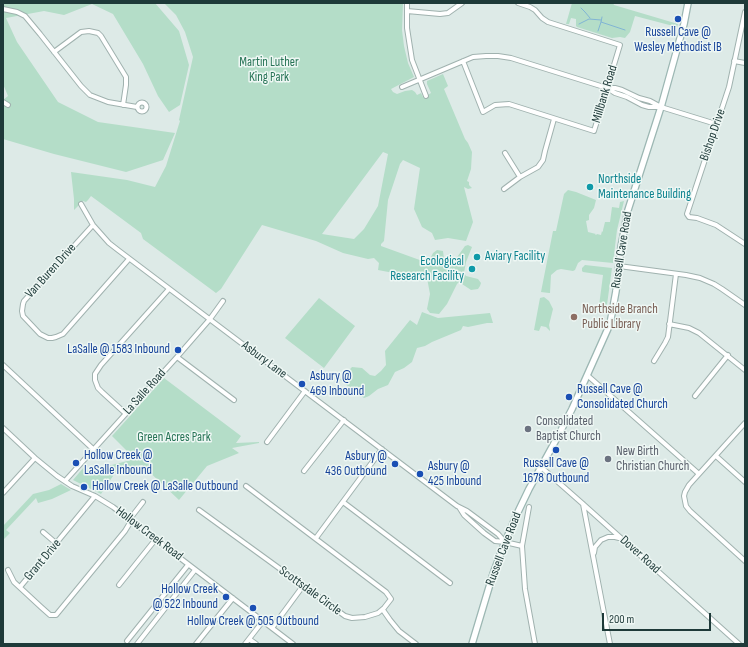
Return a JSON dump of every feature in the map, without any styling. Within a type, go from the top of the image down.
[{"type":"main road","name":"Russell Cave Road","points":[[472,644],[493,574],[505,542],[529,489],[567,419],[610,324],[628,210],[661,107],[684,24],[688,3]]},
{"type":"street","points":[[407,3],[407,28],[412,60],[426,96]]},
{"type":"street","points":[[407,11],[440,14],[448,13],[462,3]]},
{"type":"street","name":"Millbank Road","points":[[463,61],[483,112],[495,105],[508,104],[594,131],[620,45],[548,22],[535,10],[518,3]]},
{"type":"street","points":[[3,9],[17,12],[25,16],[81,86],[90,95],[108,102],[137,106]]},
{"type":"street","name":"Bishop Drive","points":[[745,12],[728,87],[686,214],[689,217],[697,218],[716,225],[745,244]]},
{"type":"street","points":[[54,52],[81,32],[89,31],[98,33],[126,77],[123,105]]},
{"type":"street","points":[[402,87],[473,57],[498,56],[511,58],[607,88],[622,90],[661,107],[716,124]]},
{"type":"street","points":[[734,61],[745,63]]},
{"type":"street","points":[[3,102],[8,105]]},
{"type":"street","points":[[504,189],[538,166],[543,160],[554,119]]},
{"type":"street","points":[[505,152],[520,177]]},
{"type":"street","name":"Asbury Lane","points":[[81,204],[92,225],[129,259],[458,506],[492,529],[505,542]]},
{"type":"street","name":"Van Buren Drive","points":[[92,225],[24,301],[22,311],[23,316],[40,334],[48,338],[52,338],[63,334],[129,259]]},
{"type":"street","points":[[619,266],[692,276],[706,280],[745,305]]},
{"type":"street","points":[[654,361],[668,337],[676,274]]},
{"type":"street","points":[[125,413],[98,388],[94,380],[95,374],[101,365],[169,289]]},
{"type":"street","name":"La Salle Road","points":[[65,481],[177,357],[210,319],[223,301]]},
{"type":"street","points":[[669,324],[694,330],[699,333],[745,370]]},
{"type":"street","points":[[695,396],[728,355]]},
{"type":"street","points":[[177,357],[234,400]]},
{"type":"street","points":[[3,365],[93,450]]},
{"type":"street","points":[[587,375],[699,474]]},
{"type":"street","points":[[267,442],[305,391]]},
{"type":"street","points":[[304,471],[344,420]]},
{"type":"street","points":[[745,424],[689,485],[684,496],[686,506],[690,512],[745,560]]},
{"type":"street","name":"Hollow Creek Road","points":[[3,428],[51,472],[107,503],[293,644]]},
{"type":"street","points":[[316,538],[382,449]]},
{"type":"street","points":[[716,456],[745,482]]},
{"type":"street","points":[[3,493],[35,458]]},
{"type":"street","name":"Dover Road","points":[[541,467],[738,643]]},
{"type":"street","points":[[246,486],[389,595],[391,598],[383,610],[399,631],[416,644]]},
{"type":"street","name":"Grant Drive","points":[[95,496],[20,587],[50,615],[56,615],[125,531],[130,521]]},
{"type":"street","points":[[130,521],[143,502]]},
{"type":"street","points":[[343,502],[450,583]]},
{"type":"street","points":[[583,504],[610,644]]},
{"type":"street","name":"Asbury Lane","points":[[458,506],[464,515],[484,533],[495,541],[505,542]]},
{"type":"street","points":[[529,507],[522,546],[525,589],[535,644]]},
{"type":"street","name":"Scottsdale Circle","points":[[200,510],[349,618],[365,617],[383,610]]},
{"type":"street","points":[[43,532],[56,544]]},
{"type":"street","points":[[593,555],[598,543],[605,537],[615,537],[623,540]]},
{"type":"street","points":[[119,585],[155,540]]},
{"type":"street","points":[[505,542],[522,546]]},
{"type":"street","points":[[127,641],[188,565]]},
{"type":"street","points":[[8,570],[11,578],[20,587]]},
{"type":"street","points":[[137,644],[195,570]]},
{"type":"street","points":[[272,628],[303,586]]},
{"type":"street","points":[[196,644],[233,598]]},
{"type":"street","points":[[245,644],[263,621]]},
{"type":"street","points":[[249,639],[256,644]]},
{"type":"green space","points":[[3,3],[155,3],[179,31],[189,65],[180,105],[169,112],[158,96],[143,64],[113,14],[92,4],[64,15],[44,11],[6,18],[17,42],[58,102],[98,122],[175,133],[163,160],[126,172],[54,154],[3,139],[3,100],[8,96],[3,84]]},
{"type":"green space","name":"Martin Luther King Park","points":[[164,3],[403,3],[402,30],[404,46],[408,63],[414,77],[391,89],[397,94],[412,90],[417,95],[421,93],[423,97],[431,93],[427,81],[443,74],[448,86],[444,89],[472,152],[471,169],[467,181],[472,188],[468,189],[464,187],[473,222],[466,241],[448,238],[435,240],[432,233],[422,227],[414,209],[420,168],[403,160],[400,164],[388,200],[384,241],[381,246],[428,263],[433,253],[437,250],[443,251],[444,259],[455,260],[465,246],[468,245],[472,247],[466,262],[464,273],[466,276],[478,279],[481,283],[478,289],[471,290],[459,282],[447,304],[439,314],[430,313],[427,309],[430,294],[427,278],[378,270],[379,263],[374,258],[368,259],[343,253],[316,241],[262,225],[221,289],[216,293],[143,239],[141,233],[91,196],[86,202],[83,201],[74,210],[71,172],[127,180],[155,187],[166,166],[180,121],[193,57],[185,32],[176,15]],"holes":[[[383,152],[388,154],[378,206],[364,229],[354,239],[322,234]]]},
{"type":"green space","points":[[572,3],[613,3],[614,5],[678,24],[677,27],[635,16],[630,32],[625,38],[612,38],[577,27],[576,19],[571,18],[569,24],[566,24]]},
{"type":"green space","points":[[568,190],[596,200],[594,208],[589,215],[589,220],[586,221],[588,232],[596,234],[595,235],[601,235],[605,222],[610,222],[612,207],[619,208],[620,202],[624,201],[617,230],[613,263],[582,260],[573,271],[561,269],[557,270],[551,275],[550,293],[541,292],[553,231],[556,231],[564,194]]},
{"type":"green space","points":[[585,265],[612,268],[606,312],[594,310],[596,306],[599,306],[603,275],[583,272],[582,268]]},
{"type":"green space","points":[[544,297],[549,301],[553,309],[549,325],[550,331],[546,327],[541,326],[539,331],[534,330],[540,298]]},
{"type":"green space","points":[[319,298],[355,326],[324,368],[285,338]]},
{"type":"green space","points":[[422,312],[438,318],[490,313],[493,323],[468,327],[463,326],[461,330],[417,348],[412,362],[395,372],[388,385],[378,389],[364,398],[340,380],[352,367],[362,368],[370,375],[375,376],[386,365],[385,351],[410,320],[417,325]]},
{"type":"green space","name":"Green Acres Park","points":[[164,378],[241,436],[236,443],[259,443],[232,448],[239,453],[207,466],[179,500],[142,465],[125,468],[123,465],[119,467],[101,494],[73,480],[84,467],[88,471],[135,459],[112,436]]},
{"type":"green space","points":[[61,484],[71,490],[52,499],[38,503],[36,498],[6,530],[10,533],[3,540],[3,526],[33,494],[49,490]]},
{"type":"waterway","points":[[581,8],[590,18]]},
{"type":"waterway","points":[[602,17],[601,22],[625,30]]},
{"type":"waterway","points":[[579,24],[589,19],[601,20]]},
{"type":"waterway","points":[[598,31],[601,22]]},
{"type":"place","name":"Russell Cave @ Wesley Methodist IB","points":[[678,19]]},
{"type":"place","name":"Northside Maintenance Building","points":[[590,187]]},
{"type":"place","name":"Aviary Facility","points":[[477,257]]},
{"type":"place","name":"Ecological Research Facility","points":[[472,269]]},
{"type":"place","name":"Northside Branch Public Library","points":[[574,317]]},
{"type":"place","name":"LaSalle @ 1583 Inbound","points":[[178,350]]},
{"type":"place","name":"Asbury @ 469 Inbound","points":[[302,384]]},
{"type":"place","name":"Russell Cave @ Consolidated Church","points":[[569,397]]},
{"type":"place","name":"Consolidated Baptist Church","points":[[528,429]]},
{"type":"place","name":"Russell Cave @ 1678 Outbound","points":[[556,450]]},
{"type":"place","name":"New Birth Christian Church","points":[[608,459]]},
{"type":"place","name":"Hollow Creek @ LaSalle Inbound","points":[[76,463]]},
{"type":"place","name":"Asbury @ 436 Outbound","points":[[395,464]]},
{"type":"place","name":"Asbury @ 425 Inbound","points":[[420,474]]},
{"type":"place","name":"Hollow Creek @ LaSalle Outbound","points":[[84,487]]},
{"type":"place","name":"Hollow Creek @ 522 Inbound","points":[[226,597]]},
{"type":"place","name":"Hollow Creek @ 505 Outbound","points":[[253,608]]}]
